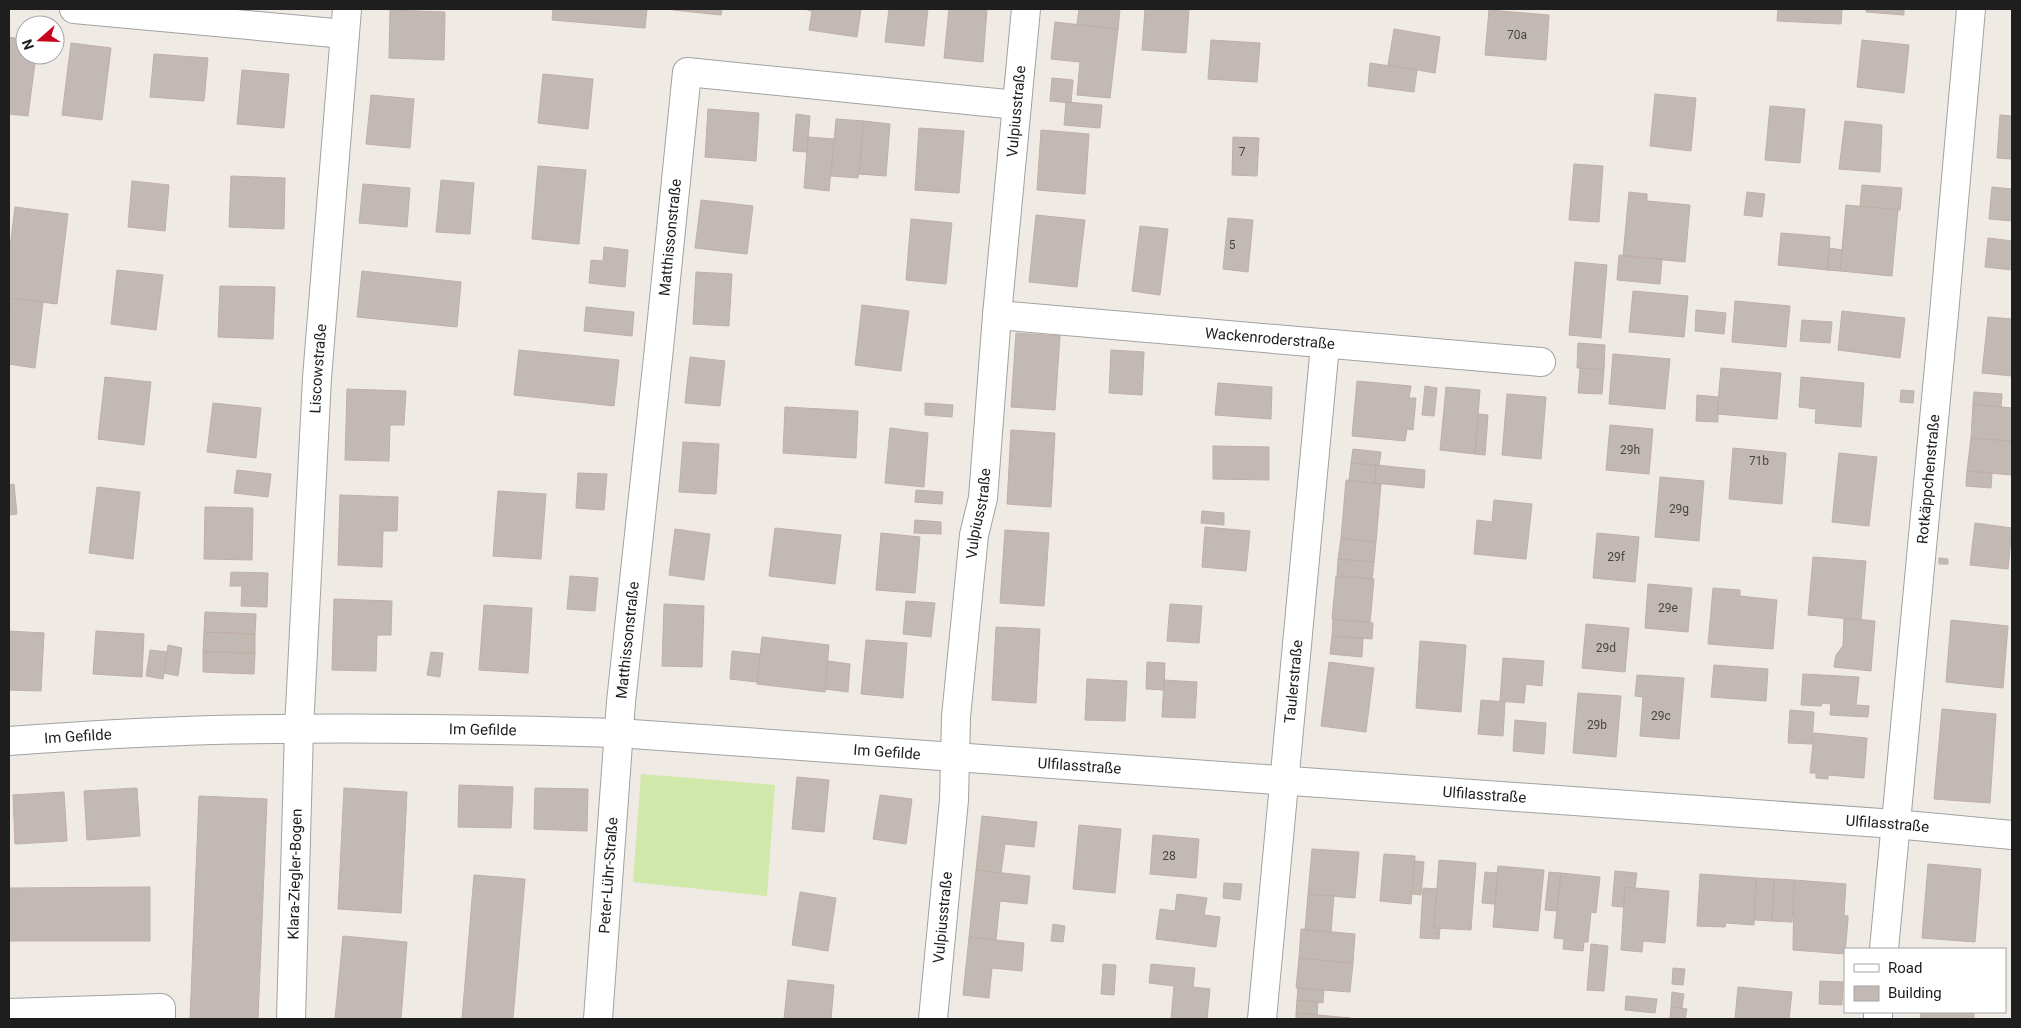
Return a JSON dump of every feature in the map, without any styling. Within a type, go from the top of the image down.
[{"type":"street","points":[[74,9],[346,22]]},
{"type":"street","name":"Vulpiusstraße","points":[[933,1019],[954,800],[956,717],[974,535],[983,498],[997,315],[1026,9]]},
{"type":"street","name":"Rotkäppchenstraße","points":[[1884,948],[1971,9]]},
{"type":"street","name":"Liscowstraße","points":[[299,729],[317,378],[346,22]]},
{"type":"street","name":"Matthissonstraße","points":[[618,733],[687,72],[1017,105]]},
{"type":"street","name":"Wackenroderstraße","points":[[997,315],[1178,330],[1325,345],[1541,362]]},
{"type":"street","name":"Taulerstraße","points":[[1262,1019],[1325,345]]},
{"type":"street","name":"Im Gefilde","points":[[9,741],[212,730],[455,728],[618,733],[955,757]]},
{"type":"street","name":"Klara-Ziegler-Bogen","points":[[291,1019],[299,729]]},
{"type":"street","name":"Peter-Lühr-Straße","points":[[598,1019],[618,733]]},
{"type":"street","name":"Ulfilasstraße","points":[[955,757],[1895,824],[2012,835]]},
{"type":"street","points":[[9,1013],[161,1008],[161,1019]]},
{"type":"green space","points":[[641,774],[775,785],[767,896],[633,882]]},
{"type":"building","points":[[553,9],[647,9],[645,28],[552,20]]},
{"type":"building","points":[[673,9],[722,9],[721,15]]},
{"type":"building","points":[[804,9],[861,9],[857,37],[809,30],[812,11]]},
{"type":"building","points":[[889,9],[928,9],[924,46],[885,42]]},
{"type":"building","points":[[949,9],[987,9],[983,62],[944,58]]},
{"type":"building","points":[[1079,9],[1120,9],[1118,29],[1077,24]]},
{"type":"building","points":[[1145,9],[1189,9],[1186,53],[1142,50]]},
{"type":"building","points":[[1778,9],[1842,9],[1841,24],[1777,21]]},
{"type":"building","points":[[1866,9],[1904,9],[1904,15],[1866,12]]},
{"type":"building","points":[[390,10],[445,12],[444,60],[389,58]]},
{"type":"building","points":[[1489,10],[1549,15],[1546,60],[1485,55]]},
{"type":"building","points":[[1055,22],[1118,29],[1110,98],[1077,95],[1080,62],[1051,59]]},
{"type":"building","points":[[1394,29],[1440,37],[1435,73],[1388,65]]},
{"type":"building","points":[[9,37],[15,38],[15,65],[35,65],[28,116],[9,114]]},
{"type":"building","points":[[1211,40],[1260,43],[1257,82],[1208,79]]},
{"type":"building","points":[[1862,40],[1909,45],[1904,93],[1857,87]]},
{"type":"building","points":[[71,43],[111,48],[102,120],[62,115]]},
{"type":"building","points":[[154,54],[208,58],[204,101],[150,97]]},
{"type":"building","points":[[1370,63],[1417,70],[1414,92],[1368,86]]},
{"type":"building","points":[[242,70],[289,74],[284,128],[237,124]]},
{"type":"building","points":[[543,74],[593,79],[588,129],[538,123]]},
{"type":"building","points":[[1052,78],[1073,80],[1071,103],[1050,101]]},
{"type":"building","points":[[1655,94],[1696,98],[1691,151],[1650,146]]},
{"type":"building","points":[[371,95],[414,99],[410,148],[366,144]]},
{"type":"building","points":[[1066,102],[1102,105],[1100,128],[1064,125]]},
{"type":"building","points":[[1770,106],[1805,109],[1800,163],[1765,160]]},
{"type":"building","points":[[708,109],[759,113],[756,161],[705,157]]},
{"type":"building","points":[[796,114],[810,116],[807,152],[793,151]]},
{"type":"building","points":[[2000,115],[2012,116],[2012,159],[1997,158]]},
{"type":"building","points":[[836,119],[864,121],[858,178],[831,176]]},
{"type":"building","points":[[864,121],[890,124],[886,176],[859,174]]},
{"type":"building","points":[[1845,121],[1882,125],[1880,172],[1839,169]]},
{"type":"building","points":[[919,128],[964,131],[959,193],[915,190]]},
{"type":"building","points":[[1041,130],[1089,134],[1085,194],[1037,190]]},
{"type":"building","points":[[808,137],[834,139],[829,191],[804,188]]},
{"type":"building","points":[[1233,137],[1259,138],[1257,176],[1232,175]]},
{"type":"building","points":[[1574,164],[1603,166],[1599,222],[1569,220]]},
{"type":"building","points":[[538,166],[586,170],[579,244],[532,239]]},
{"type":"building","points":[[231,176],[285,178],[284,229],[229,227]]},
{"type":"building","points":[[441,180],[474,183],[470,234],[436,232]]},
{"type":"building","points":[[132,181],[169,185],[165,231],[128,227]]},
{"type":"building","points":[[363,184],[410,188],[407,227],[359,223]]},
{"type":"building","points":[[1862,185],[1902,188],[1900,210],[1860,206]]},
{"type":"building","points":[[1992,187],[2012,189],[2012,221],[1989,219]]},
{"type":"building","points":[[1629,192],[1647,194],[1647,201],[1690,205],[1685,262],[1623,256]]},
{"type":"building","points":[[1747,192],[1765,194],[1762,217],[1744,215]]},
{"type":"building","points":[[701,200],[753,206],[747,254],[695,248]]},
{"type":"building","points":[[1846,205],[1898,210],[1892,276],[1840,271]]},
{"type":"building","points":[[15,207],[68,214],[57,304],[9,298],[9,255]]},
{"type":"building","points":[[1036,215],[1085,220],[1077,287],[1029,282]]},
{"type":"building","points":[[1228,218],[1253,220],[1248,272],[1223,269]]},
{"type":"building","points":[[911,219],[952,223],[946,284],[906,280]]},
{"type":"building","points":[[1140,226],[1168,229],[1160,295],[1132,291]]},
{"type":"building","points":[[1781,233],[1830,237],[1828,270],[1778,265]]},
{"type":"building","points":[[1988,238],[2012,241],[2012,270],[1985,267]]},
{"type":"building","points":[[604,247],[628,250],[625,287],[589,283],[591,260],[603,261]]},
{"type":"building","points":[[1829,248],[1842,250],[1840,271],[1827,270]]},
{"type":"building","points":[[1619,255],[1662,259],[1660,284],[1617,280]]},
{"type":"building","points":[[1575,262],[1607,265],[1601,338],[1569,335]]},
{"type":"building","points":[[117,270],[163,275],[156,330],[111,324]]},
{"type":"building","points":[[362,271],[461,282],[457,327],[357,317]]},
{"type":"building","points":[[696,272],[732,274],[729,326],[693,324]]},
{"type":"building","points":[[220,286],[275,287],[273,339],[218,337]]},
{"type":"building","points":[[1633,291],[1688,296],[1684,337],[1629,332]]},
{"type":"building","points":[[10,298],[43,302],[35,368],[9,364]]},
{"type":"building","points":[[1735,301],[1790,306],[1786,347],[1732,342]]},
{"type":"building","points":[[862,305],[909,311],[901,371],[855,365]]},
{"type":"building","points":[[586,307],[634,312],[632,336],[584,331]]},
{"type":"building","points":[[1696,310],[1726,313],[1724,334],[1695,331]]},
{"type":"building","points":[[1842,311],[1905,318],[1900,358],[1838,350]]},
{"type":"building","points":[[1988,317],[2012,319],[2012,376],[1982,373]]},
{"type":"building","points":[[1802,320],[1832,322],[1830,343],[1800,341]]},
{"type":"building","points":[[1016,333],[1060,336],[1055,410],[1011,407]]},
{"type":"building","points":[[1578,343],[1605,345],[1604,370],[1577,368]]},
{"type":"building","points":[[519,350],[619,360],[614,406],[514,395]]},
{"type":"building","points":[[1111,350],[1144,352],[1142,395],[1109,393]]},
{"type":"building","points":[[1613,354],[1670,359],[1665,409],[1609,404]]},
{"type":"building","points":[[690,357],[725,361],[720,406],[685,403]]},
{"type":"building","points":[[1580,368],[1604,370],[1602,394],[1578,393]]},
{"type":"building","points":[[1721,368],[1781,373],[1777,419],[1717,414]]},
{"type":"building","points":[[105,377],[151,382],[144,445],[98,439]]},
{"type":"building","points":[[1801,377],[1864,383],[1861,427],[1815,423],[1816,409],[1799,407]]},
{"type":"building","points":[[1357,381],[1411,386],[1409,398],[1416,398],[1413,430],[1407,429],[1405,441],[1352,436]]},
{"type":"building","points":[[1218,383],[1272,387],[1271,419],[1215,415]]},
{"type":"building","points":[[1425,386],[1437,388],[1434,416],[1422,415]]},
{"type":"building","points":[[1446,387],[1480,390],[1475,454],[1440,450]]},
{"type":"building","points":[[347,389],[406,391],[404,425],[390,425],[389,461],[345,460]]},
{"type":"building","points":[[1901,390],[1914,391],[1913,403],[1900,402]]},
{"type":"building","points":[[1974,392],[2002,394],[2001,407],[1973,404]]},
{"type":"building","points":[[1507,394],[1546,397],[1541,459],[1502,455]]},
{"type":"building","points":[[1697,395],[1718,397],[1718,422],[1696,421]]},
{"type":"building","points":[[213,403],[261,408],[256,458],[207,452]]},
{"type":"building","points":[[925,403],[953,405],[952,417],[925,415]]},
{"type":"building","points":[[1973,404],[2012,408],[2012,441],[1971,438]]},
{"type":"building","points":[[785,407],[858,411],[856,458],[783,453]]},
{"type":"building","points":[[1478,414],[1488,415],[1485,455],[1475,454]]},
{"type":"building","points":[[1610,425],[1653,429],[1649,474],[1606,470]]},
{"type":"building","points":[[890,428],[928,433],[924,487],[885,483]]},
{"type":"building","points":[[1011,430],[1055,433],[1051,507],[1007,504]]},
{"type":"building","points":[[1971,438],[2012,441],[2012,475],[1967,471]]},
{"type":"building","points":[[683,442],[719,444],[716,494],[679,492]]},
{"type":"building","points":[[1213,446],[1269,447],[1269,480],[1213,479]]},
{"type":"building","points":[[1733,448],[1786,453],[1782,504],[1729,499]]},
{"type":"building","points":[[1353,449],[1381,452],[1379,466],[1351,463]]},
{"type":"building","points":[[1839,453],[1877,457],[1869,526],[1832,522]]},
{"type":"building","points":[[1351,463],[1376,465],[1375,483],[1349,481]]},
{"type":"building","points":[[1376,465],[1425,470],[1424,488],[1375,483]]},
{"type":"building","points":[[237,470],[271,474],[268,497],[234,493]]},
{"type":"building","points":[[1967,471],[1992,473],[1991,488],[1966,486]]},
{"type":"building","points":[[578,473],[607,474],[604,510],[576,508]]},
{"type":"building","points":[[1660,477],[1704,481],[1699,541],[1655,537]]},
{"type":"building","points":[[1346,480],[1381,484],[1376,542],[1341,538]]},
{"type":"building","points":[[14,484],[17,514],[9,515],[9,485]]},
{"type":"building","points":[[97,487],[140,492],[133,559],[89,553]]},
{"type":"building","points":[[916,490],[943,492],[942,504],[915,502]]},
{"type":"building","points":[[498,491],[546,494],[541,559],[493,556]]},
{"type":"building","points":[[340,495],[398,497],[397,531],[383,531],[382,567],[338,565]]},
{"type":"building","points":[[1494,500],[1532,504],[1526,559],[1474,554],[1477,520],[1492,522]]},
{"type":"building","points":[[205,507],[253,508],[252,560],[204,559]]},
{"type":"building","points":[[1202,511],[1224,513],[1224,525],[1201,523]]},
{"type":"building","points":[[915,520],[941,522],[941,534],[914,533]]},
{"type":"building","points":[[1975,523],[2012,528],[2008,569],[1970,565]]},
{"type":"building","points":[[1205,527],[1250,531],[1246,571],[1202,567]]},
{"type":"building","points":[[775,528],[841,535],[835,584],[769,576]]},
{"type":"building","points":[[675,529],[710,534],[704,580],[669,575]]},
{"type":"building","points":[[1005,530],[1049,533],[1044,606],[1000,603]]},
{"type":"building","points":[[881,533],[920,537],[915,593],[876,590]]},
{"type":"building","points":[[1597,533],[1639,537],[1635,582],[1593,578]]},
{"type":"building","points":[[1341,538],[1376,542],[1374,562],[1338,559]]},
{"type":"building","points":[[1813,557],[1866,561],[1861,620],[1808,615]]},
{"type":"building","points":[[1939,558],[1948,559],[1948,564],[1939,564]]},
{"type":"building","points":[[1338,559],[1374,562],[1372,579],[1337,575]]},
{"type":"building","points":[[231,572],[268,573],[267,607],[241,606],[242,586],[230,586]]},
{"type":"building","points":[[570,576],[598,578],[595,611],[567,609]]},
{"type":"building","points":[[1336,576],[1374,579],[1370,623],[1332,619]]},
{"type":"building","points":[[1648,584],[1692,588],[1688,632],[1645,628]]},
{"type":"building","points":[[1713,588],[1740,590],[1740,596],[1777,600],[1773,649],[1708,644]]},
{"type":"building","points":[[334,599],[392,601],[391,635],[377,635],[376,671],[332,670]]},
{"type":"building","points":[[906,601],[935,603],[931,637],[903,634]]},
{"type":"building","points":[[664,604],[704,606],[702,667],[662,666]]},
{"type":"building","points":[[1170,604],[1202,606],[1199,643],[1167,641]]},
{"type":"building","points":[[484,605],[532,608],[528,673],[479,670]]},
{"type":"building","points":[[205,612],[256,614],[255,634],[204,632]]},
{"type":"building","points":[[1844,618],[1875,621],[1871,671],[1834,667],[1836,655],[1843,646]]},
{"type":"building","points":[[1333,619],[1373,623],[1372,639],[1332,636]]},
{"type":"building","points":[[1951,620],[2008,626],[2003,688],[1946,682]]},
{"type":"building","points":[[1586,624],[1629,628],[1625,672],[1582,668]]},
{"type":"building","points":[[996,627],[1040,629],[1036,703],[992,700]]},
{"type":"building","points":[[9,631],[44,633],[41,691],[9,690]]},
{"type":"building","points":[[96,631],[144,634],[142,677],[93,674]]},
{"type":"building","points":[[204,632],[255,634],[255,653],[203,652]]},
{"type":"building","points":[[1332,636],[1363,638],[1362,657],[1330,654]]},
{"type":"building","points":[[762,637],[829,645],[825,692],[757,684]]},
{"type":"building","points":[[866,640],[907,643],[903,698],[861,694]]},
{"type":"building","points":[[1420,641],[1466,645],[1461,712],[1416,708]]},
{"type":"building","points":[[168,645],[182,648],[178,676],[164,673]]},
{"type":"building","points":[[150,650],[167,652],[163,679],[146,676]]},
{"type":"building","points":[[732,651],[760,654],[757,682],[730,679]]},
{"type":"building","points":[[203,652],[255,653],[254,674],[203,672]]},
{"type":"building","points":[[431,652],[443,653],[440,677],[427,675]]},
{"type":"building","points":[[1503,658],[1544,661],[1542,686],[1526,684],[1524,703],[1500,701]]},
{"type":"building","points":[[828,661],[850,664],[848,692],[825,689]]},
{"type":"building","points":[[1147,662],[1165,663],[1164,690],[1146,689]]},
{"type":"building","points":[[1329,662],[1374,668],[1366,732],[1321,726]]},
{"type":"building","points":[[1714,665],[1768,669],[1766,701],[1711,697]]},
{"type":"building","points":[[1803,674],[1859,677],[1856,705],[1869,706],[1868,717],[1830,715],[1831,704],[1822,703],[1821,706],[1801,705]]},
{"type":"building","points":[[1637,675],[1684,678],[1679,739],[1640,736],[1643,697],[1635,696]]},
{"type":"building","points":[[1087,679],[1127,681],[1125,721],[1085,720]]},
{"type":"building","points":[[1164,680],[1197,682],[1195,718],[1162,717]]},
{"type":"building","points":[[1578,693],[1621,696],[1616,757],[1573,753]]},
{"type":"building","points":[[1481,700],[1505,702],[1503,736],[1478,734]]},
{"type":"building","points":[[1942,709],[1996,714],[1990,803],[1934,799]]},
{"type":"building","points":[[1790,710],[1814,712],[1812,744],[1788,743]]},
{"type":"building","points":[[1515,720],[1546,723],[1544,754],[1513,751]]},
{"type":"building","points":[[1814,733],[1867,738],[1864,778],[1828,775],[1828,779],[1816,778],[1816,773],[1810,773]]},
{"type":"building","points":[[797,777],[829,780],[824,832],[792,829]]},
{"type":"building","points":[[459,785],[513,787],[511,828],[458,827]]},
{"type":"building","points":[[137,788],[140,836],[87,840],[84,791]]},
{"type":"building","points":[[344,788],[407,792],[401,913],[338,909]]},
{"type":"building","points":[[535,788],[588,789],[587,831],[534,829]]},
{"type":"building","points":[[64,792],[67,841],[15,844],[13,795]]},
{"type":"building","points":[[880,795],[912,799],[906,844],[873,839]]},
{"type":"building","points":[[199,796],[267,799],[258,1019],[190,1019]]},
{"type":"building","points":[[982,816],[1037,822],[1034,847],[1005,844],[1001,873],[976,870]]},
{"type":"building","points":[[1079,825],[1121,829],[1115,893],[1073,889]]},
{"type":"building","points":[[1153,835],[1199,839],[1196,878],[1150,874]]},
{"type":"building","points":[[1312,849],[1359,852],[1355,898],[1308,894]]},
{"type":"building","points":[[1384,854],[1415,856],[1411,904],[1380,901]]},
{"type":"building","points":[[1439,860],[1476,863],[1471,930],[1434,928]]},
{"type":"building","points":[[1415,861],[1424,862],[1421,895],[1412,894]]},
{"type":"building","points":[[1928,864],[1981,869],[1975,942],[1922,938]]},
{"type":"building","points":[[1498,866],[1544,870],[1538,931],[1493,927]]},
{"type":"building","points":[[976,870],[1030,876],[1027,904],[1000,901],[996,940],[969,937]]},
{"type":"building","points":[[1615,871],[1637,873],[1635,888],[1625,887],[1624,907],[1612,906]]},
{"type":"building","points":[[1485,872],[1498,873],[1495,904],[1482,903]]},
{"type":"building","points":[[1549,872],[1561,873],[1557,911],[1545,910]]},
{"type":"building","points":[[1561,873],[1600,877],[1596,913],[1591,912],[1588,942],[1584,942],[1583,951],[1563,949],[1564,939],[1554,938]]},
{"type":"building","points":[[1700,874],[1756,878],[1754,925],[1726,923],[1725,927],[1697,926]]},
{"type":"building","points":[[474,875],[525,879],[513,1019],[462,1019]]},
{"type":"building","points":[[1756,878],[1774,879],[1772,921],[1755,920]]},
{"type":"building","points":[[1774,879],[1794,880],[1792,922],[1772,921]]},
{"type":"building","points":[[1794,880],[1846,884],[1844,915],[1848,916],[1848,919],[1844,954],[1793,950]]},
{"type":"building","points":[[1224,883],[1242,884],[1240,900],[1223,898]]},
{"type":"building","points":[[150,887],[150,941],[9,941],[9,888]]},
{"type":"building","points":[[1625,887],[1669,891],[1665,943],[1643,941],[1642,952],[1621,950]]},
{"type":"building","points":[[1423,888],[1437,889],[1434,928],[1440,928],[1439,939],[1420,938]]},
{"type":"building","points":[[800,892],[836,898],[828,951],[792,945]]},
{"type":"building","points":[[1177,894],[1207,898],[1204,915],[1220,917],[1216,947],[1156,939],[1160,909],[1175,911]]},
{"type":"building","points":[[1308,894],[1334,896],[1331,932],[1305,930]]},
{"type":"building","points":[[1053,924],[1065,926],[1063,942],[1051,941]]},
{"type":"building","points":[[1301,929],[1355,934],[1353,963],[1299,958]]},
{"type":"building","points":[[343,936],[407,942],[401,1019],[335,1019]]},
{"type":"building","points":[[969,937],[1024,943],[1022,971],[992,968],[989,998],[963,995]]},
{"type":"building","points":[[1591,944],[1608,946],[1604,991],[1587,990]]},
{"type":"building","points":[[1299,958],[1353,963],[1350,992],[1296,988]]},
{"type":"building","points":[[1103,964],[1116,965],[1114,995],[1101,994]]},
{"type":"building","points":[[1151,964],[1195,968],[1193,987],[1210,989],[1207,1019],[1171,1019],[1174,986],[1149,983]]},
{"type":"building","points":[[1673,968],[1685,969],[1683,985],[1672,984]]},
{"type":"building","points":[[788,980],[834,985],[831,1019],[784,1019]]},
{"type":"building","points":[[1820,981],[1843,982],[1842,1005],[1819,1004]]},
{"type":"building","points":[[1738,987],[1792,992],[1789,1019],[1735,1019]]},
{"type":"building","points":[[1298,988],[1324,990],[1323,1003],[1297,1000]]},
{"type":"building","points":[[1672,992],[1684,994],[1682,1008],[1671,1007]]},
{"type":"building","points":[[1626,996],[1657,999],[1655,1013],[1625,1010]]},
{"type":"building","points":[[1297,1000],[1318,1002],[1317,1015],[1296,1013]]},
{"type":"building","points":[[1671,1007],[1687,1009],[1685,1019],[1670,1019]]},
{"type":"building","points":[[1296,1013],[1351,1018],[1296,1019]]},
{"type":"building","points":[[1921,1013],[1974,1013],[1974,1019],[1920,1019]]}]
